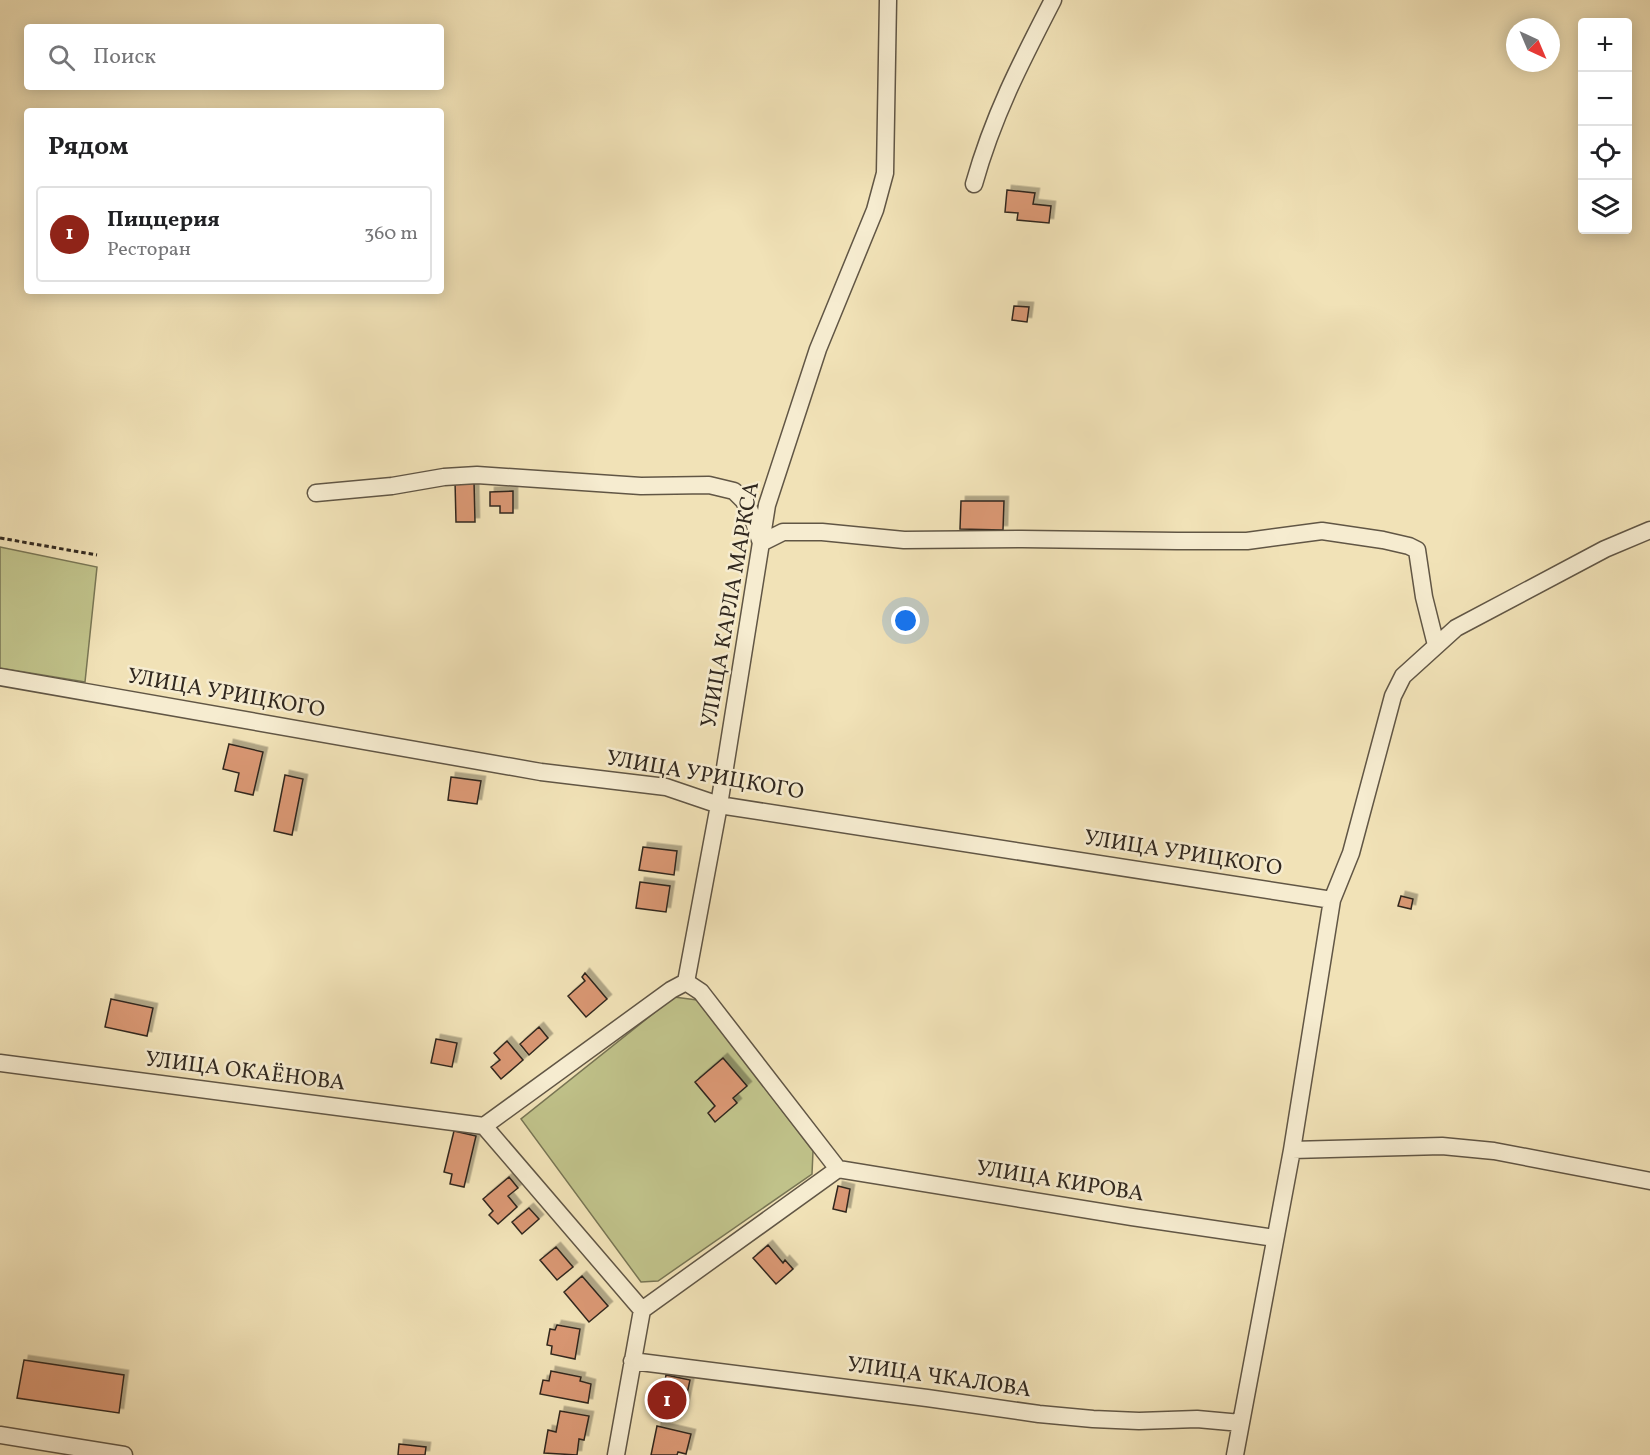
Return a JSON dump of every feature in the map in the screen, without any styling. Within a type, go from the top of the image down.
[{"type":"street","name":"УЛИЦА КАРЛА МАРКСА","points":[[686,982],[719,805],[767,505],[818,349],[875,210],[885,173],[888,0]]},
{"type":"street","points":[[974,184],[985,142],[1011,81],[1053,0]]},
{"type":"street","points":[[316,493],[477,475],[641,486],[709,486],[734,491],[743,500],[750,511],[761,543],[783,532],[822,532],[904,540],[1247,541],[1322,531],[1409,546],[1417,550],[1424,597],[1436,645]]},
{"type":"street","points":[[1235,1455],[1292,1150],[1332,900],[1351,853],[1393,696],[1403,676],[1456,628],[1499,603],[1605,549],[1650,530]]},
{"type":"street","name":"УЛИЦА УРИЦКОГО","points":[[0,678],[541,772],[666,788],[719,805],[1332,900]]},
{"type":"street","points":[[616,1455],[642,1310],[838,1169],[701,992],[686,982],[671,990],[484,1126],[642,1310]]},
{"type":"street","name":"УЛИЦА ОКАЁНОВА","points":[[0,1063],[484,1126]]},
{"type":"street","points":[[1292,1150],[1442,1146],[1483,1150],[1650,1181]]},
{"type":"street","name":"УЛИЦА КИРОВА","points":[[838,1169],[1275,1238]]},
{"type":"street","name":"УЛИЦА ЧКАЛОВА","points":[[632,1361],[1039,1414],[1093,1419],[1139,1421],[1197,1419],[1241,1423]]},
{"type":"street","points":[[0,1435],[124,1455]]},
{"type":"path","points":[[0,538],[97,555]]},
{"type":"green space","points":[[0,547],[97,567],[85,682],[0,668]]},
{"type":"green space","points":[[674,997],[697,1000],[813,1151],[812,1174],[658,1281],[641,1282],[521,1119]]},
{"type":"building","points":[[1007,190],[1035,193],[1033,204],[1051,206],[1049,223],[1017,220],[1018,213],[1005,212]]},
{"type":"building","points":[[1014,306],[1029,307],[1027,322],[1012,320]]},
{"type":"building","points":[[455,481],[474,481],[475,522],[456,522]]},
{"type":"building","points":[[513,491],[513,513],[500,513],[500,506],[490,506],[490,492]]},
{"type":"building","points":[[961,501],[1004,501],[1003,530],[960,529]]},
{"type":"building","points":[[229,744],[263,752],[253,795],[235,791],[239,773],[223,769]]},
{"type":"building","points":[[285,775],[303,779],[292,835],[274,831]]},
{"type":"building","points":[[451,777],[481,781],[477,804],[448,800]]},
{"type":"building","points":[[643,847],[677,851],[674,875],[639,870]]},
{"type":"building","points":[[640,882],[670,886],[666,912],[636,908]]},
{"type":"building","points":[[1401,896],[1413,899],[1411,909],[1398,906]]},
{"type":"building","points":[[585,973],[607,999],[586,1017],[568,996],[585,981],[582,977]]},
{"type":"building","points":[[111,999],[153,1008],[147,1036],[105,1027]]},
{"type":"building","points":[[539,1027],[548,1038],[529,1055],[520,1044]]},
{"type":"building","points":[[436,1039],[457,1043],[452,1067],[431,1063]]},
{"type":"building","points":[[507,1041],[523,1060],[501,1079],[491,1067],[500,1060],[494,1053]]},
{"type":"building","points":[[723,1058],[747,1086],[733,1098],[737,1103],[715,1122],[708,1113],[715,1106],[695,1082]]},
{"type":"building","points":[[454,1131],[476,1136],[464,1187],[450,1184],[452,1174],[444,1172]]},
{"type":"building","points":[[509,1177],[518,1188],[508,1196],[517,1207],[498,1224],[489,1215],[493,1211],[483,1199]]},
{"type":"building","points":[[838,1186],[850,1189],[846,1212],[833,1209]]},
{"type":"building","points":[[529,1208],[539,1219],[522,1234],[512,1222]]},
{"type":"building","points":[[768,1245],[783,1263],[785,1260],[793,1269],[776,1284],[753,1258]]},
{"type":"building","points":[[556,1247],[573,1267],[557,1280],[540,1260]]},
{"type":"building","points":[[582,1276],[608,1306],[589,1322],[564,1292]]},
{"type":"building","points":[[557,1325],[580,1329],[575,1359],[551,1354],[552,1346],[547,1345],[550,1329],[555,1330]]},
{"type":"building","points":[[24,1360],[124,1375],[119,1413],[17,1398]]},
{"type":"building","points":[[551,1371],[581,1377],[580,1381],[591,1384],[588,1403],[540,1394],[543,1380],[549,1381]]},
{"type":"building","points":[[666,1375],[690,1380],[684,1408],[658,1402]]},
{"type":"building","points":[[560,1411],[589,1416],[584,1440],[579,1439],[577,1455],[544,1453],[548,1430],[556,1432]]},
{"type":"building","points":[[657,1426],[691,1434],[686,1454],[678,1452],[677,1455],[651,1455]]},
{"type":"building","points":[[399,1444],[426,1447],[425,1455],[398,1455]]},
{"type":"place","name":"Пиццерия","points":[[667,1400]]}]
